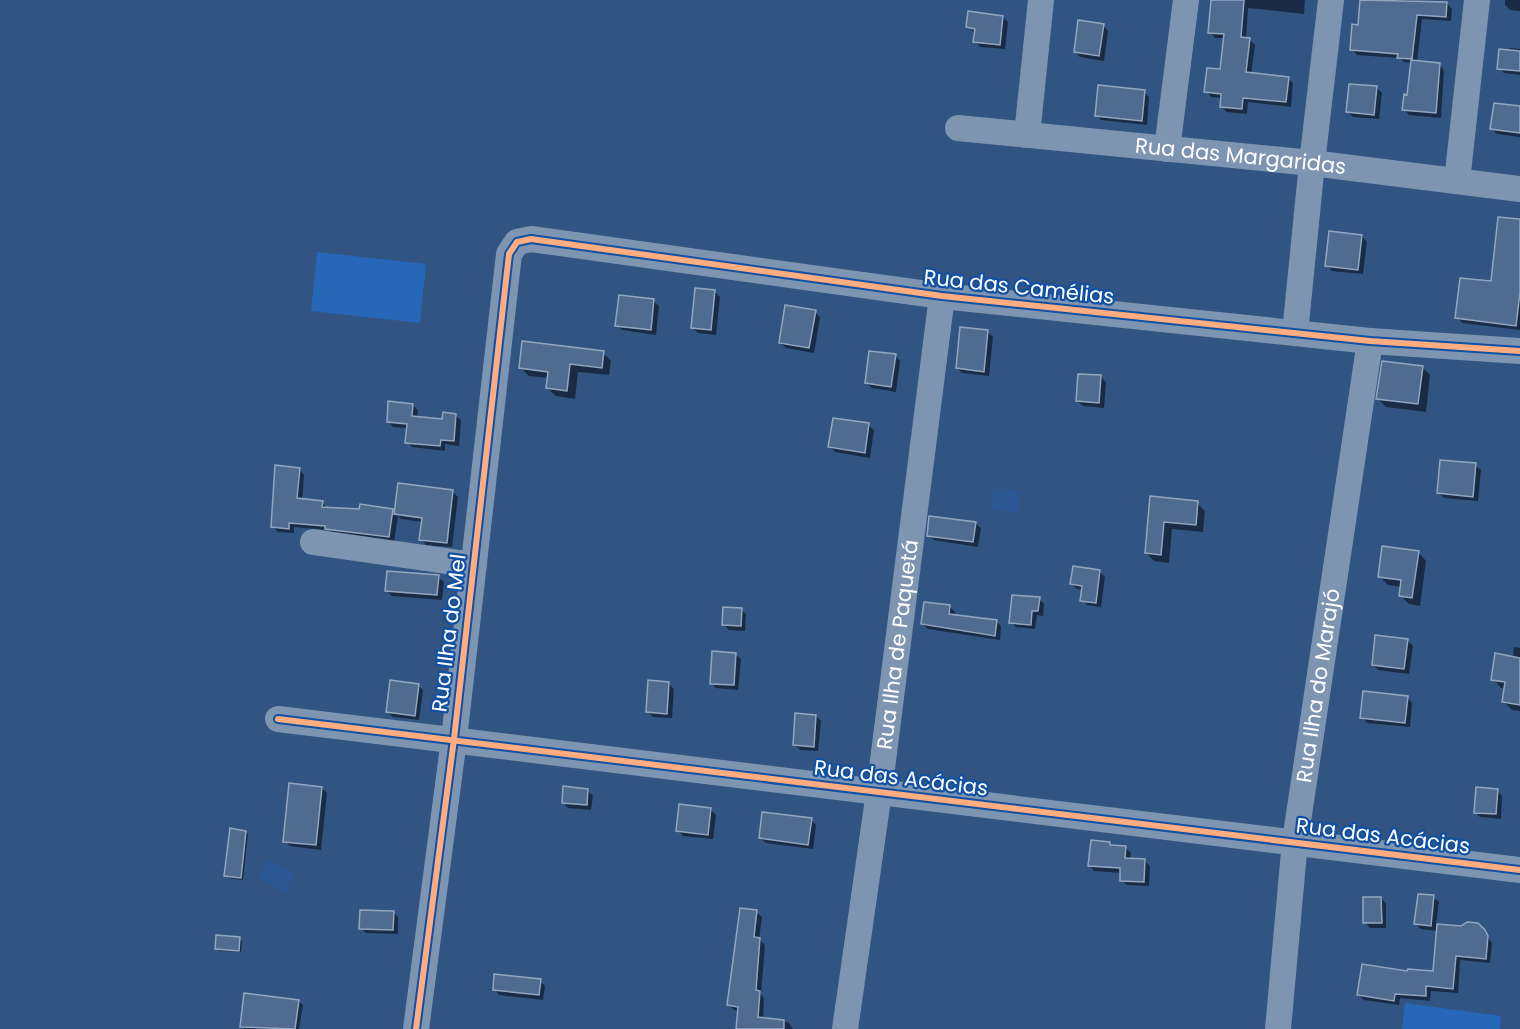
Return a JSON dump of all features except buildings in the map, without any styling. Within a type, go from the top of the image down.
[{"type":"street","points":[[1028,135],[1041,0]]},
{"type":"street","points":[[1167,149],[1186,0]]},
{"type":"street","points":[[1295,333],[1331,0]]},
{"type":"street","points":[[1457,181],[1477,0]]},
{"type":"street","name":"Rua das Margaridas","points":[[958,128],[1312,163],[1520,189]]},
{"type":"street","name":"Rua das Camélias","points":[[517,242],[531,239],[942,296],[1370,341],[1520,351]]},
{"type":"street","name":"Rua Ilha do Mel","points":[[416,1029],[454,739],[509,254],[517,242]]},
{"type":"street","name":"Rua Ilha de Paquetá","points":[[845,1029],[879,792],[942,296]]},
{"type":"street","name":"Rua Ilha do Marajó","points":[[1278,1029],[1295,841],[1370,341]]},
{"type":"street","points":[[313,542],[474,566]]},
{"type":"street","name":"Rua das Acácias","points":[[278,719],[1520,870]]},
{"type":"shaded area","points":[[317,252],[426,264],[420,323],[311,311]]},
{"type":"shaded area","points":[[994,488],[1020,491],[1018,513],[991,509]]},
{"type":"shaded area","points":[[268,859],[295,874],[285,893],[258,877]]},
{"type":"shaded area","points":[[1405,1003],[1501,1016],[1500,1029],[1402,1029]]},
{"type":"cycle path","points":[[416,1029],[454,739],[509,254],[517,242],[531,239],[942,296],[1370,341],[1520,351]]},
{"type":"cycle path","points":[[278,719],[1520,870]]}]
